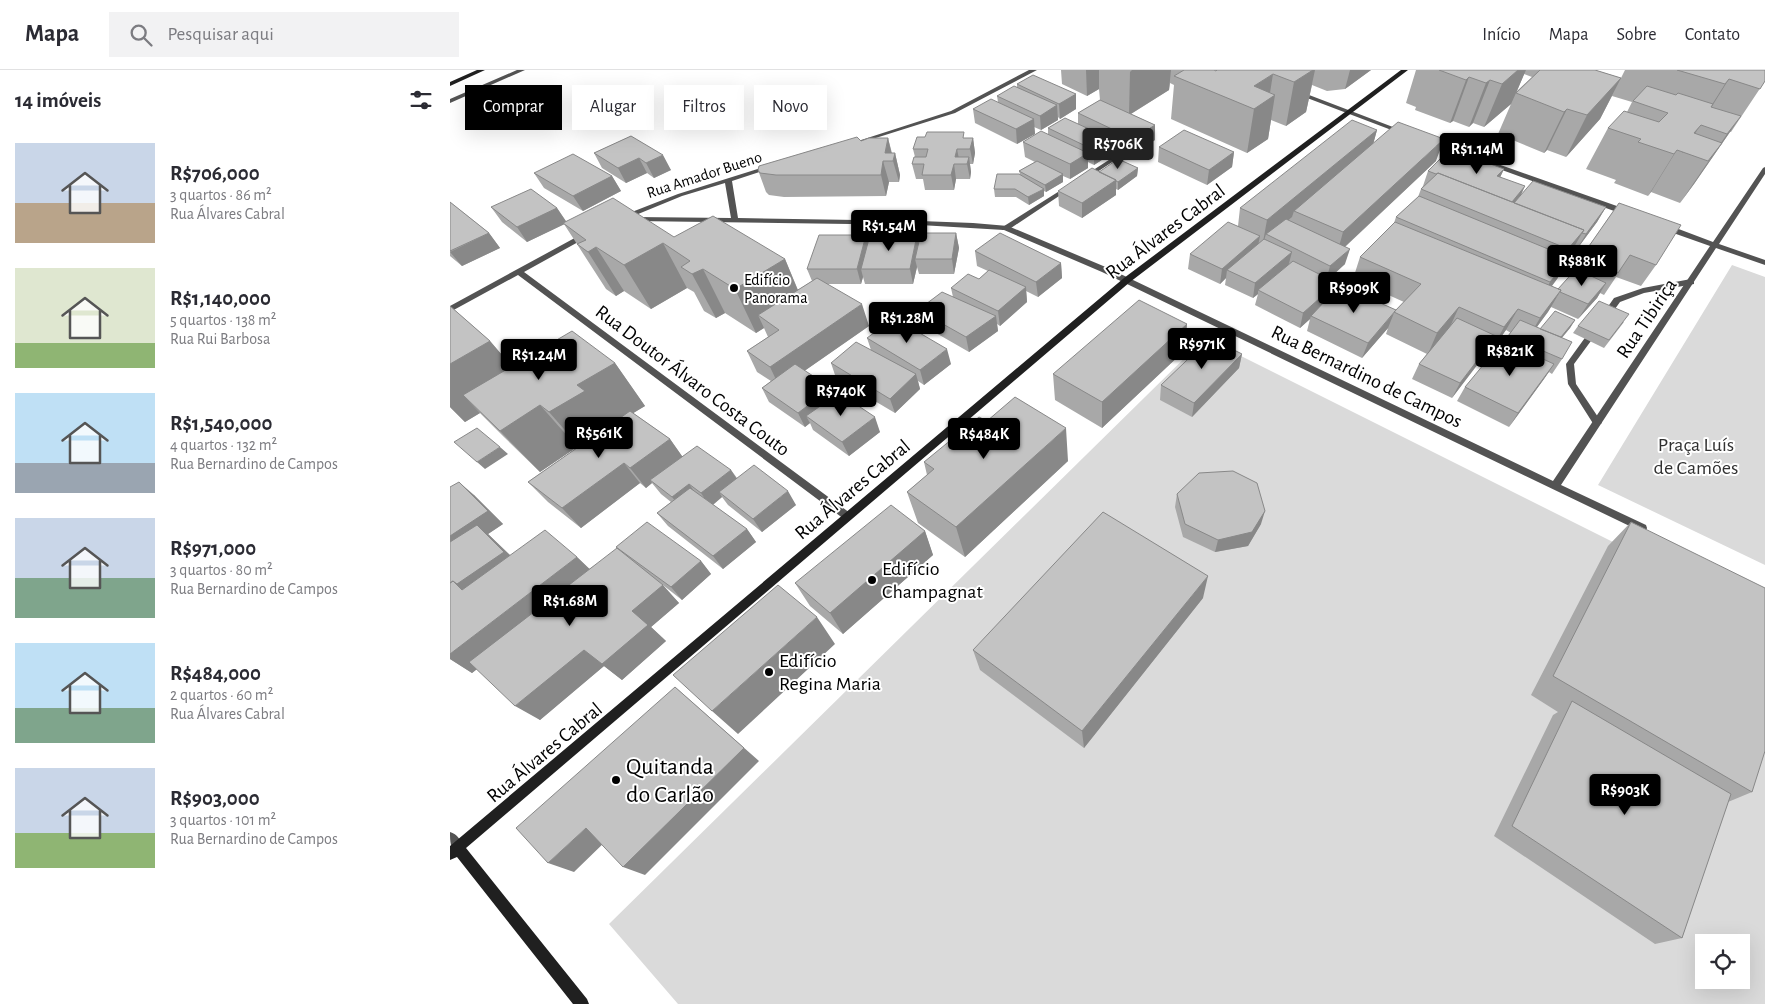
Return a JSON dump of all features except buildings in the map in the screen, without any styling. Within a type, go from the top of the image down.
[{"type":"main road","points":[[450,84],[482,70]]},
{"type":"main road","name":"Rua Álvares Cabral","points":[[453,847],[1127,280],[1405,70]]},
{"type":"main road","points":[[453,847],[582,1004]]},
{"type":"street","points":[[450,101],[522,70]]},
{"type":"street","points":[[851,144],[953,112],[1034,70]]},
{"type":"street","points":[[1286,88],[1416,137]]},
{"type":"street","points":[[1425,140],[1631,215]]},
{"type":"street","points":[[1005,228],[1117,157]]},
{"type":"street","name":"Rua Amador Bueno","points":[[618,219],[656,203],[728,179],[776,166]]},
{"type":"street","name":"Rua Tibiriça","points":[[1556,485],[1765,169]]},
{"type":"street","points":[[728,179],[735,219]]},
{"type":"street","name":"Rua Bernardino de Campos","points":[[618,219],[735,219],[964,224],[1005,228],[1077,257],[1127,280],[1556,485],[1652,533]]},
{"type":"street","points":[[1659,225],[1765,263]]},
{"type":"street","points":[[450,310],[594,231]]},
{"type":"street","name":"Rua Doutor Álvaro Costa Couto","points":[[519,272],[847,516]]},
{"type":"street","points":[[1597,423],[1572,384],[1570,364],[1617,300],[1643,291],[1691,282]]},
{"type":"green space","name":"Praça Luís de Camões","points":[[1732,265],[1765,277],[1765,565],[1598,485]]},
{"type":"green space","points":[[1205,338],[1765,618],[1765,1004],[678,1004],[609,924]]},
{"type":"place","name":"Edifício Panorama","points":[[734,288]]},
{"type":"place","name":"Edifício Champagnat","points":[[872,580]]},
{"type":"place","name":"Edifício Regina Maria","points":[[769,672]]},
{"type":"place","name":"Quitanda do Carlão","points":[[616,780]]}]
